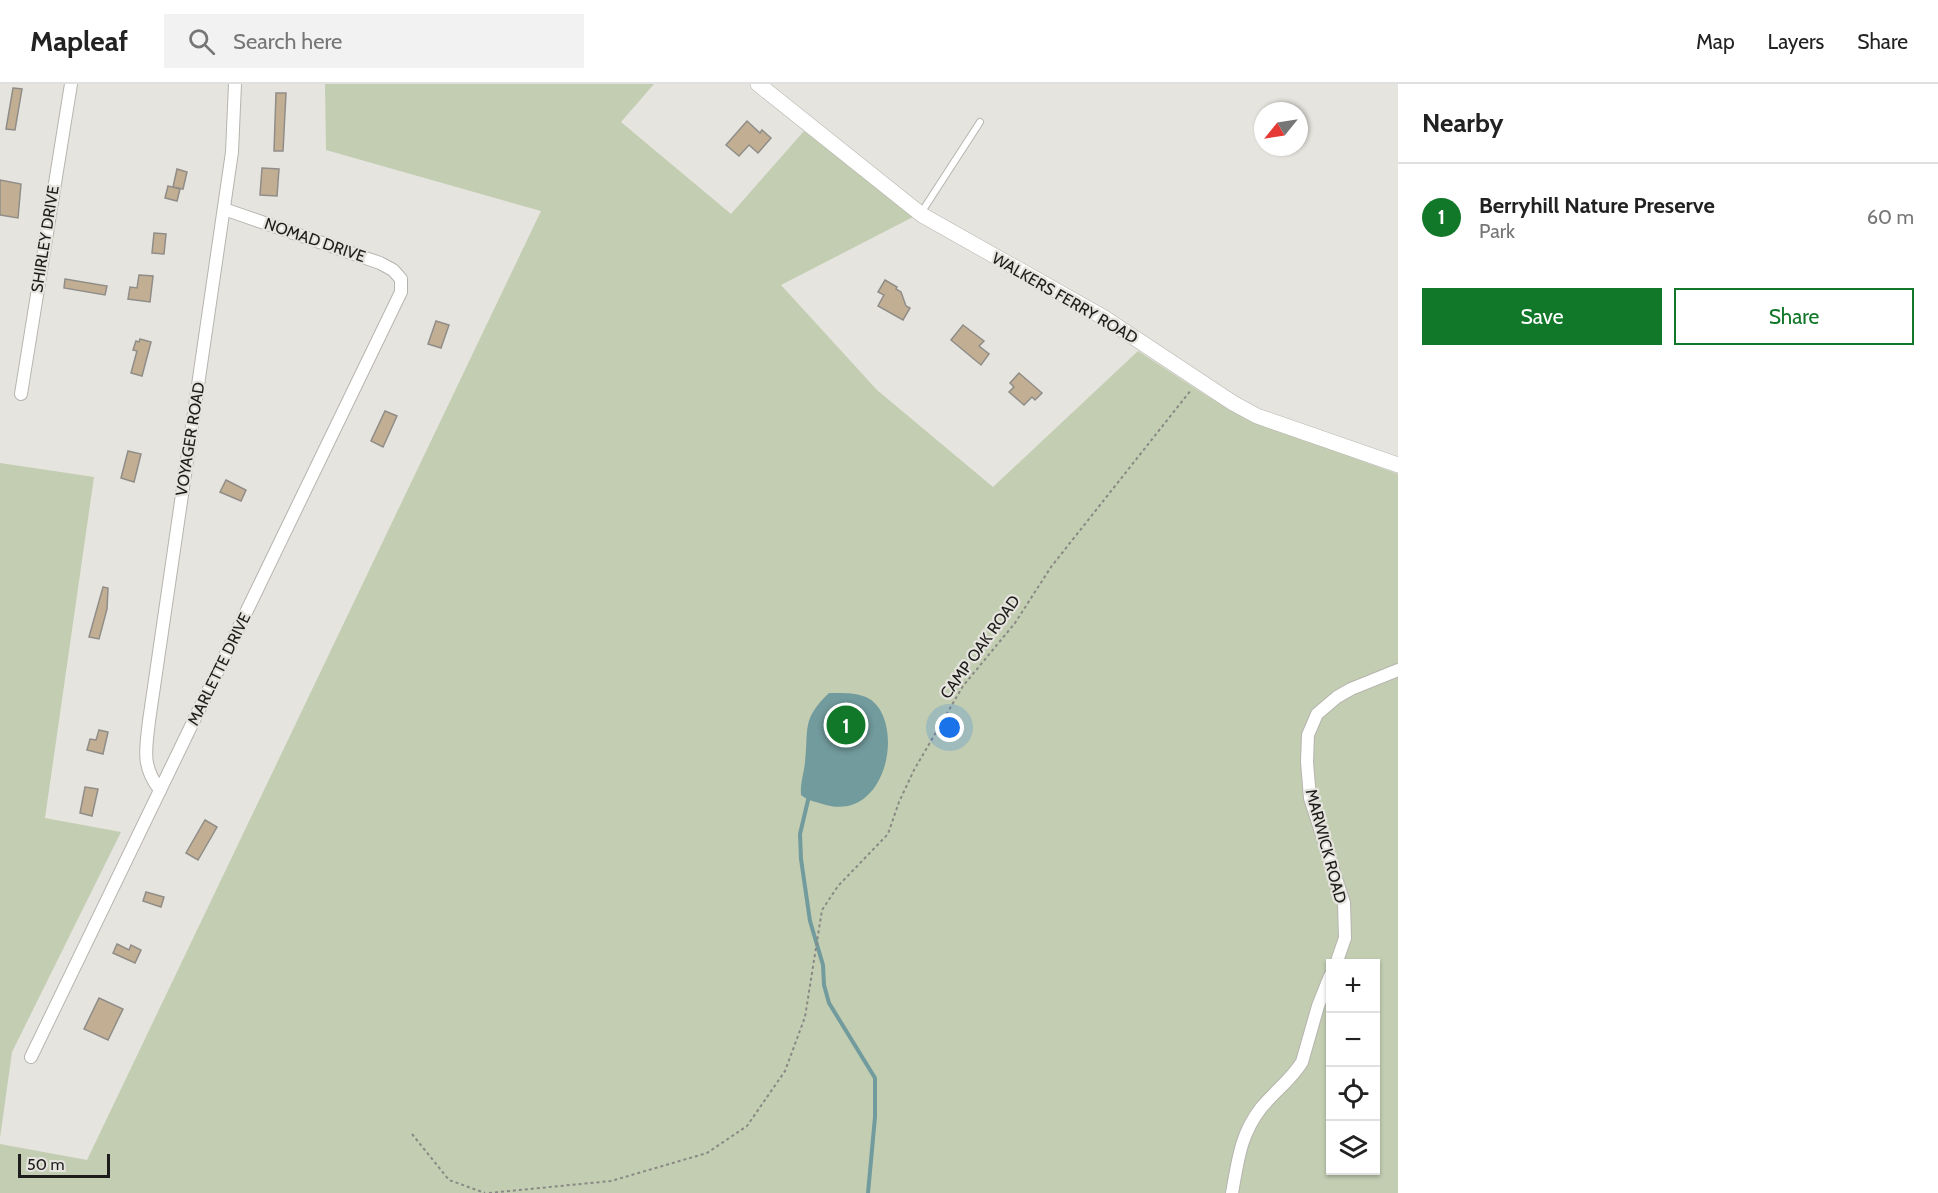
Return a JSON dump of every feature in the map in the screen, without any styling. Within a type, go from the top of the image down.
[{"type":"street","name":"SHIRLEY DRIVE","points":[[21,394],[70,84]]},
{"type":"street","name":"VOYAGER ROAD","points":[[160,790],[150,776],[146,764],[149,721],[232,152],[236,84]]},
{"type":"street","name":"WALKERS FERRY ROAD","points":[[758,84],[920,214],[1103,317],[1198,381],[1257,416],[1398,465]]},
{"type":"street","name":"NOMAD DRIVE","points":[[224,209],[380,262],[393,270],[401,279]]},
{"type":"street","name":"MARLETTE DRIVE","points":[[31,1057],[397,304],[401,292],[401,279]]},
{"type":"street","name":"MARWICK ROAD","points":[[1337,959],[1345,938],[1344,903],[1310,798],[1307,762],[1308,735],[1317,714],[1337,697],[1398,670]]},
{"type":"street","points":[[1232,1193],[1243,1137],[1261,1108],[1302,1062],[1326,986]]},
{"type":"lane","points":[[920,214],[980,122]]},
{"type":"path","name":"CAMP OAK ROAD","points":[[412,1134],[449,1180],[487,1193],[611,1181],[707,1153],[747,1126],[785,1071],[805,1017],[822,910],[838,886],[888,834],[899,802],[914,770],[963,686],[1015,624],[1051,567],[1198,381]]},
{"type":"green space","points":[[325,84],[654,84],[621,122],[731,214],[804,131],[913,217],[781,285],[877,390],[993,487],[1138,351],[1246,419],[1398,474],[1398,1193],[0,1193],[0,1144],[87,1160],[541,211],[326,150]]},
{"type":"green space","points":[[0,463],[94,477],[45,818],[121,832],[12,1052],[0,1138]]},
{"type":"water","points":[[829,693],[866,697],[879,708],[886,724],[888,744],[885,764],[877,783],[865,798],[847,806],[826,805],[801,795],[808,725],[814,710]]},
{"type":"building","points":[[13,88],[22,89],[15,130],[6,129]]},
{"type":"building","points":[[276,93],[286,93],[283,151],[274,151]]},
{"type":"building","points":[[747,121],[760,133],[762,130],[771,138],[758,153],[749,145],[739,156],[726,145]]},
{"type":"building","points":[[262,168],[279,169],[277,196],[260,195]]},
{"type":"building","points":[[177,169],[187,172],[183,189],[173,187]]},
{"type":"building","points":[[0,180],[21,184],[18,218],[0,215]]},
{"type":"building","points":[[168,186],[180,189],[177,201],[165,198]]},
{"type":"building","points":[[154,233],[166,234],[164,254],[152,253]]},
{"type":"building","points":[[139,275],[153,276],[150,302],[128,299],[130,287],[137,288]]},
{"type":"building","points":[[65,279],[107,286],[105,295],[64,288]]},
{"type":"building","points":[[885,280],[897,287],[906,306],[910,308],[903,320],[878,306],[884,295],[878,292]]},
{"type":"building","points":[[436,321],[449,325],[441,348],[428,344]]},
{"type":"building","points":[[963,325],[984,341],[979,346],[989,354],[981,365],[951,340]]},
{"type":"building","points":[[140,339],[151,342],[142,376],[131,373],[137,351],[133,350],[136,341],[139,342]]},
{"type":"building","points":[[1019,373],[1042,393],[1035,400],[1032,397],[1024,405],[1009,392],[1014,387],[1010,383]]},
{"type":"building","points":[[385,411],[397,416],[383,447],[371,441]]},
{"type":"building","points":[[128,451],[141,454],[134,482],[121,478]]},
{"type":"building","points":[[226,480],[246,490],[241,501],[220,492]]},
{"type":"building","points":[[103,587],[108,588],[107,609],[99,639],[89,637]]},
{"type":"building","points":[[99,730],[108,732],[103,754],[87,750],[90,739],[96,740]]},
{"type":"building","points":[[85,787],[98,789],[92,816],[80,813]]},
{"type":"building","points":[[205,820],[217,827],[198,860],[186,853]]},
{"type":"building","points":[[146,892],[164,897],[161,907],[143,901]]},
{"type":"building","points":[[117,944],[129,950],[131,945],[141,950],[135,963],[113,953]]},
{"type":"building","points":[[99,998],[123,1009],[108,1040],[84,1029]]},
{"type":"waterway","points":[[809,796],[800,834],[801,859],[810,921],[823,965],[824,985],[829,1003],[875,1078],[875,1117],[868,1193]]},
{"type":"place","name":"Berryhill Nature Preserve","points":[[846,725]]}]
